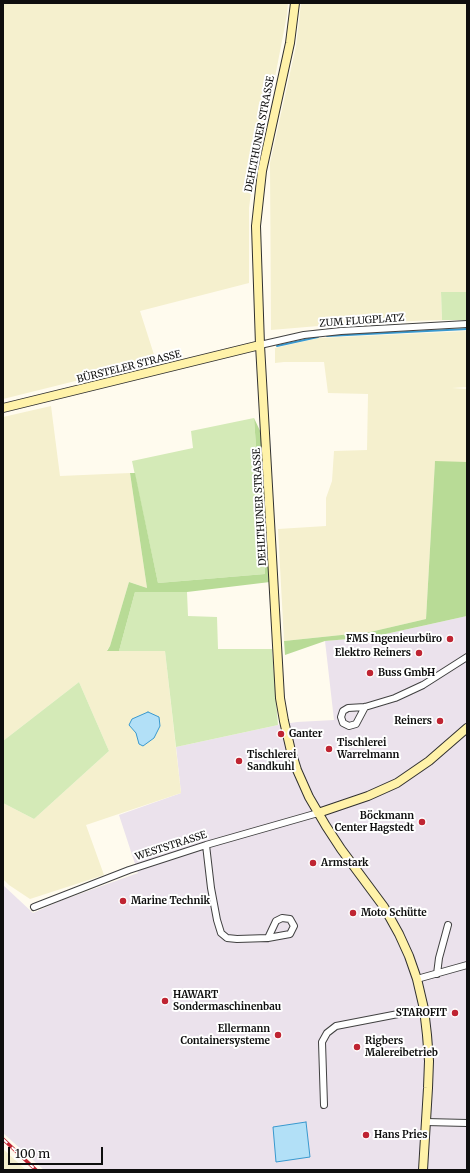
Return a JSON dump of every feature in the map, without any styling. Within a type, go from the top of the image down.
[{"type":"street","name":"DEHLTHUNER STRASSE","points":[[295,3],[290,43],[267,142],[259,189],[256,226],[260,345],[280,698],[284,721],[297,770],[309,797],[341,849],[384,907],[400,934],[417,979],[424,1009],[429,1061],[423,1170]]},
{"type":"street","name":"ZUM FLUGPLATZ","points":[[260,345],[304,334],[467,324]]},
{"type":"street","name":"BÜRSTELER STRASSE","points":[[3,408],[260,345]]},
{"type":"street","points":[[365,707],[395,698],[423,685],[467,657]]},
{"type":"street","points":[[318,813],[368,796],[397,783],[429,761],[467,728]]},
{"type":"street","name":"WESTSTRASSE","points":[[34,907],[130,870],[206,845],[318,813]]},
{"type":"street","points":[[206,845],[211,888],[221,933],[227,938],[268,938]]},
{"type":"street","points":[[437,974],[439,958],[448,924]]},
{"type":"street","points":[[417,979],[467,965]]},
{"type":"street","points":[[324,1105],[322,1042],[327,1033],[336,1026],[424,1009]]},
{"type":"street","points":[[426,1122],[467,1123]]},
{"type":"shaded area","points":[[3,3],[288,3],[270,103],[253,177],[249,208],[249,283],[140,311],[156,361],[3,399]]},
{"type":"shaded area","points":[[301,3],[467,3],[467,292],[441,292],[442,320],[354,323],[271,330],[270,163],[296,46]]},
{"type":"shaded area","points":[[467,331],[467,387],[452,388],[467,389],[467,462],[435,462],[426,619],[370,632],[284,641],[278,529],[326,526],[326,498],[332,481],[334,451],[367,450],[368,394],[328,393],[324,362],[275,363],[275,348],[319,338]]},
{"type":"shaded area","points":[[51,406],[60,476],[130,473],[147,588],[129,582],[110,646],[107,650],[165,651],[181,793],[86,825],[104,875],[30,899],[9,885],[3,879],[3,803],[34,819],[109,751],[79,682],[3,741],[3,417]]},
{"type":"shaded area","points":[[467,616],[467,1170],[44,1170],[3,1133],[3,885],[33,913],[60,901],[138,873],[119,815],[181,793],[176,747],[278,725],[297,722],[334,720],[325,641],[372,637]]},
{"type":"shaded area","points":[[3,1149],[26,1170],[3,1170]]},
{"type":"green space","points":[[441,292],[467,292],[467,320],[442,320]]},
{"type":"green space","points":[[254,418],[265,574],[158,583],[132,461],[193,448],[191,431]]},
{"type":"green space","points":[[254,418],[262,435],[270,582],[187,592],[135,592],[119,651],[107,651],[110,646],[129,582],[147,588],[130,473],[135,473],[158,583],[265,574]]},
{"type":"green space","points":[[435,461],[467,462],[467,616],[372,637],[325,641],[285,655],[284,641],[370,632],[426,619]]},
{"type":"green space","points":[[135,592],[187,592],[188,616],[217,617],[218,649],[272,649],[278,725],[176,747],[165,651],[119,651]]},
{"type":"green space","points":[[79,682],[109,751],[34,819],[3,803],[3,741]]},
{"type":"water","points":[[148,712],[159,717],[160,726],[154,738],[143,746],[139,744],[136,733],[129,725],[132,719]]},
{"type":"water","points":[[306,1122],[310,1157],[276,1162],[273,1127]]},
{"type":"waterway","points":[[327,336],[467,329]]},
{"type":"waterway","points":[[277,346],[318,337]]},
{"type":"railway","points":[[3,1139],[36,1170]]},
{"type":"place","name":"FMS Ingenieurbüro","points":[[450,639]]},
{"type":"place","name":"Elektro Reiners","points":[[419,653]]},
{"type":"place","name":"Buss GmbH","points":[[370,673]]},
{"type":"place","name":"Reiners","points":[[440,721]]},
{"type":"place","name":"Ganter","points":[[281,734]]},
{"type":"place","name":"Tischlerei Warrelmann","points":[[329,749]]},
{"type":"place","name":"Tischlerei Sandkuhl","points":[[239,761]]},
{"type":"place","name":"Böckmann Center Hagstedt","points":[[422,822]]},
{"type":"place","name":"Armstark","points":[[313,863]]},
{"type":"place","name":"Marine Technik","points":[[123,901]]},
{"type":"place","name":"Moto Schütte","points":[[353,913]]},
{"type":"place","name":"HAWART Sondermaschinenbau","points":[[165,1001]]},
{"type":"place","name":"STAROFIT","points":[[455,1013]]},
{"type":"place","name":"Ellermann Containersysteme","points":[[278,1035]]},
{"type":"place","name":"Rigbers Malereibetrieb","points":[[357,1047]]},
{"type":"place","name":"Hans Pries","points":[[366,1135]]}]
